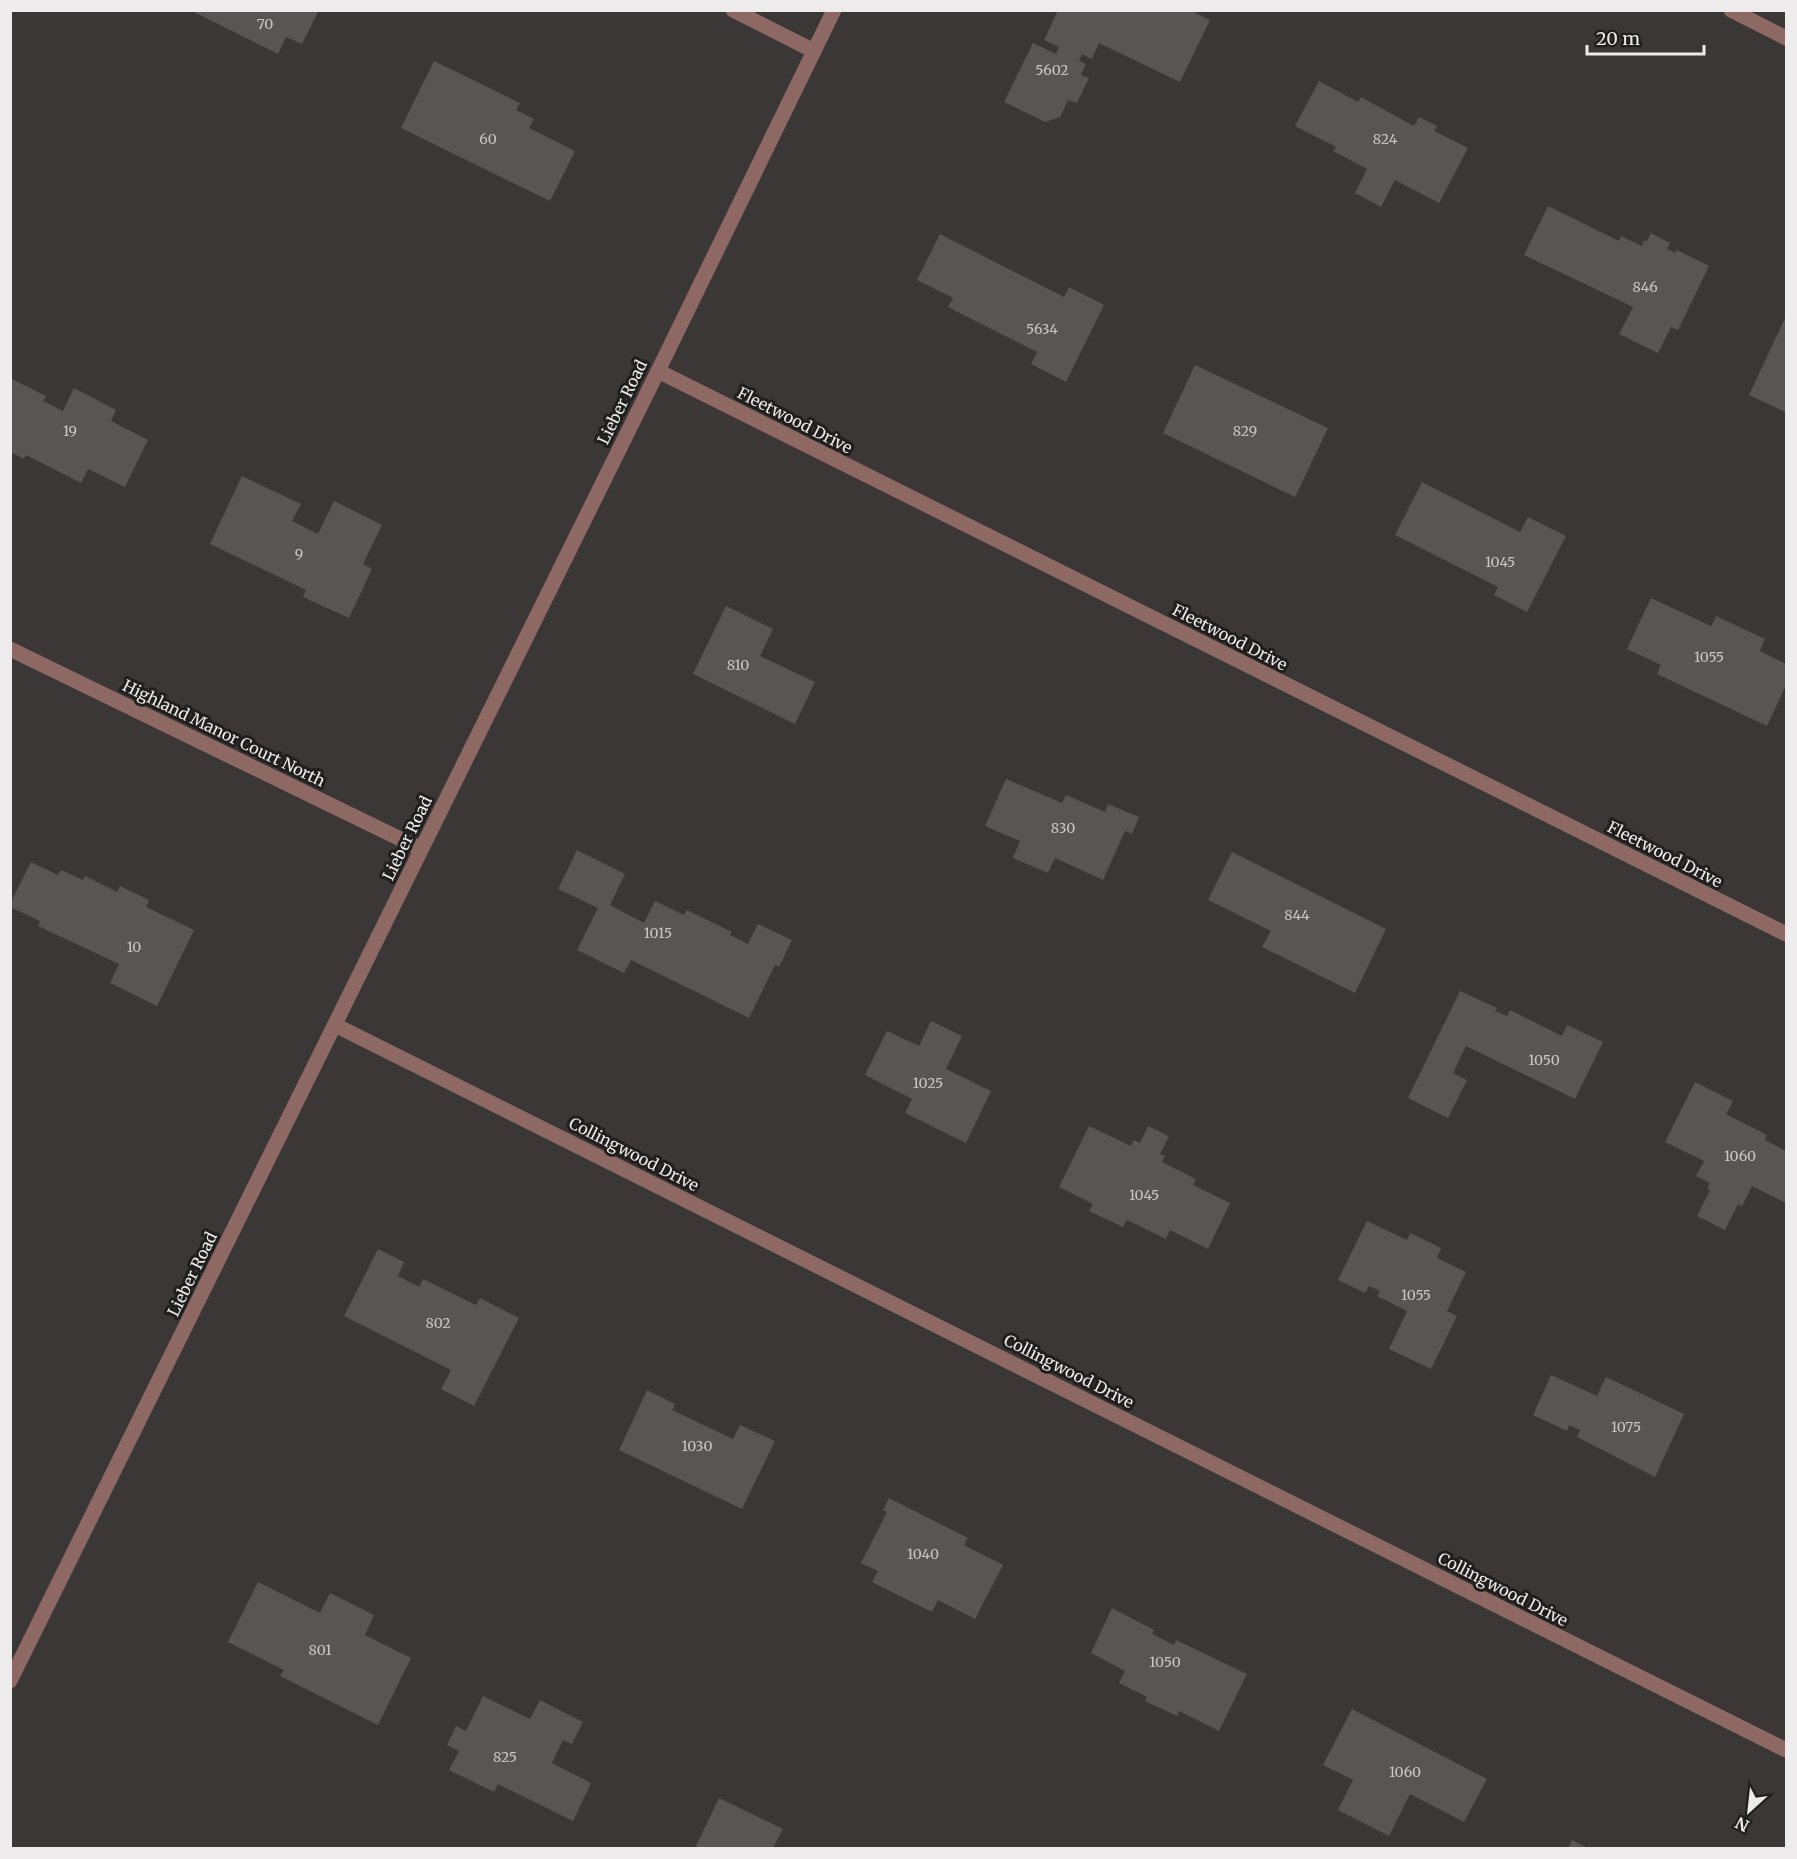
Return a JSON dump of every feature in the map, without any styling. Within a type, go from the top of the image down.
[{"type":"street","points":[[733,10],[814,51]]},
{"type":"street","name":"Lieber Road","points":[[10,1681],[658,371],[834,10]]},
{"type":"street","points":[[1731,10],[1786,38]]},
{"type":"street","name":"Fleetwood Drive","points":[[658,371],[1786,934]]},
{"type":"street","name":"Highland Manor Court North","points":[[10,649],[422,849]]},
{"type":"street","name":"Collingwood Drive","points":[[335,1025],[1786,1750]]},
{"type":"building","points":[[190,10],[319,10],[302,44],[286,37],[278,54]]},
{"type":"building","points":[[1058,10],[1190,10],[1210,20],[1180,82],[1099,43],[1092,59],[1082,54],[1079,61],[1086,64],[1081,75],[1089,78],[1077,103],[1068,100],[1060,117],[1045,122],[1004,102],[1033,43],[1056,54],[1059,47],[1044,40]]},
{"type":"building","points":[[434,61],[520,103],[516,110],[534,119],[529,128],[575,151],[550,201],[401,128]]},
{"type":"building","points":[[1319,81],[1358,102],[1361,97],[1414,126],[1419,117],[1437,126],[1434,131],[1468,148],[1439,203],[1395,180],[1381,207],[1355,193],[1367,169],[1333,151],[1336,147],[1295,126]]},
{"type":"building","points":[[1548,206],[1619,241],[1621,236],[1642,246],[1651,233],[1670,243],[1667,249],[1675,253],[1677,250],[1709,266],[1678,330],[1671,327],[1658,353],[1619,334],[1633,307],[1524,255]]},
{"type":"building","points":[[940,234],[1064,297],[1069,287],[1104,305],[1066,382],[1031,364],[1037,352],[948,307],[953,298],[917,280]]},
{"type":"building","points":[[1786,316],[1786,408],[1785,412],[1749,395]]},
{"type":"building","points":[[1195,365],[1328,428],[1295,497],[1163,433]]},
{"type":"building","points":[[10,378],[46,396],[43,401],[63,411],[74,388],[116,410],[111,421],[148,440],[125,487],[88,469],[81,483],[26,455],[24,459],[10,452]]},
{"type":"building","points":[[242,476],[301,504],[292,521],[318,534],[334,501],[382,525],[363,564],[372,569],[349,618],[303,597],[306,590],[210,544]]},
{"type":"building","points":[[1422,482],[1520,532],[1528,517],[1566,536],[1527,612],[1494,595],[1498,587],[1395,535]]},
{"type":"building","points":[[1651,598],[1711,626],[1716,616],[1765,639],[1760,651],[1786,664],[1786,685],[1767,726],[1657,674],[1661,665],[1627,649]]},
{"type":"building","points":[[726,606],[773,629],[760,656],[815,682],[795,724],[693,674]]},
{"type":"building","points":[[1006,779],[1062,803],[1066,795],[1105,812],[1108,804],[1139,817],[1132,834],[1125,831],[1103,880],[1055,858],[1048,873],[1013,858],[1020,841],[985,826]]},
{"type":"building","points":[[577,850],[625,874],[610,905],[644,923],[655,901],[684,915],[687,910],[732,932],[730,935],[748,944],[758,924],[792,940],[779,967],[775,965],[749,1018],[631,960],[624,973],[577,950],[598,908],[558,889]]},
{"type":"building","points":[[1232,852],[1386,929],[1355,993],[1262,947],[1271,931],[1208,900]]},
{"type":"building","points":[[31,862],[58,875],[61,870],[83,880],[85,876],[117,892],[120,886],[149,900],[146,907],[194,930],[157,1006],[110,983],[119,964],[38,926],[40,921],[10,907]]},
{"type":"building","points":[[1460,991],[1497,1008],[1495,1011],[1507,1016],[1510,1010],[1562,1036],[1567,1025],[1603,1042],[1575,1099],[1466,1046],[1453,1073],[1467,1080],[1448,1118],[1408,1098]]},
{"type":"building","points":[[931,1021],[962,1036],[946,1069],[991,1091],[966,1143],[905,1113],[912,1099],[865,1075],[887,1031],[919,1046]]},
{"type":"building","points":[[1695,1082],[1733,1101],[1726,1114],[1767,1135],[1765,1140],[1786,1151],[1786,1203],[1752,1186],[1742,1206],[1738,1204],[1725,1230],[1697,1216],[1710,1190],[1707,1188],[1710,1183],[1696,1176],[1704,1161],[1665,1142]]},
{"type":"building","points":[[1089,1126],[1131,1146],[1134,1140],[1140,1143],[1148,1126],[1169,1136],[1160,1154],[1165,1156],[1162,1162],[1196,1179],[1193,1185],[1230,1203],[1208,1249],[1170,1230],[1166,1239],[1127,1220],[1123,1227],[1089,1211],[1093,1204],[1059,1187]]},
{"type":"building","points":[[1367,1221],[1407,1240],[1410,1233],[1441,1248],[1437,1258],[1466,1272],[1447,1311],[1457,1316],[1431,1369],[1389,1349],[1407,1311],[1377,1296],[1380,1291],[1369,1286],[1365,1293],[1338,1280]]},
{"type":"building","points":[[378,1249],[404,1262],[398,1276],[419,1287],[423,1279],[476,1305],[480,1298],[519,1318],[474,1406],[441,1389],[451,1370],[344,1316]]},
{"type":"building","points":[[1551,1375],[1597,1396],[1606,1377],[1684,1414],[1655,1477],[1577,1437],[1580,1430],[1569,1425],[1567,1431],[1533,1415]]},
{"type":"building","points":[[647,1390],[675,1404],[672,1410],[733,1439],[740,1425],[775,1441],[742,1509],[619,1450]]},
{"type":"building","points":[[889,1498],[968,1538],[964,1545],[1003,1565],[975,1619],[938,1600],[932,1612],[872,1582],[878,1571],[861,1563],[887,1512],[883,1510]]},
{"type":"building","points":[[258,1582],[320,1613],[330,1593],[374,1615],[365,1635],[411,1658],[378,1725],[280,1676],[284,1670],[228,1642]]},
{"type":"building","points":[[1112,1608],[1154,1630],[1152,1634],[1174,1645],[1176,1640],[1247,1674],[1219,1731],[1179,1711],[1177,1716],[1145,1701],[1147,1697],[1119,1683],[1125,1671],[1091,1653]]},
{"type":"building","points":[[483,1696],[530,1719],[540,1700],[583,1722],[572,1744],[563,1740],[552,1763],[591,1783],[573,1821],[498,1784],[494,1792],[449,1770],[459,1751],[447,1745],[456,1726],[466,1731]]},
{"type":"building","points":[[1352,1709],[1487,1779],[1464,1822],[1410,1794],[1389,1836],[1338,1810],[1353,1780],[1323,1765]]},
{"type":"building","points":[[719,1798],[783,1829],[773,1848],[695,1848]]},
{"type":"building","points":[[1572,1840],[1588,1848],[1568,1848]]}]
